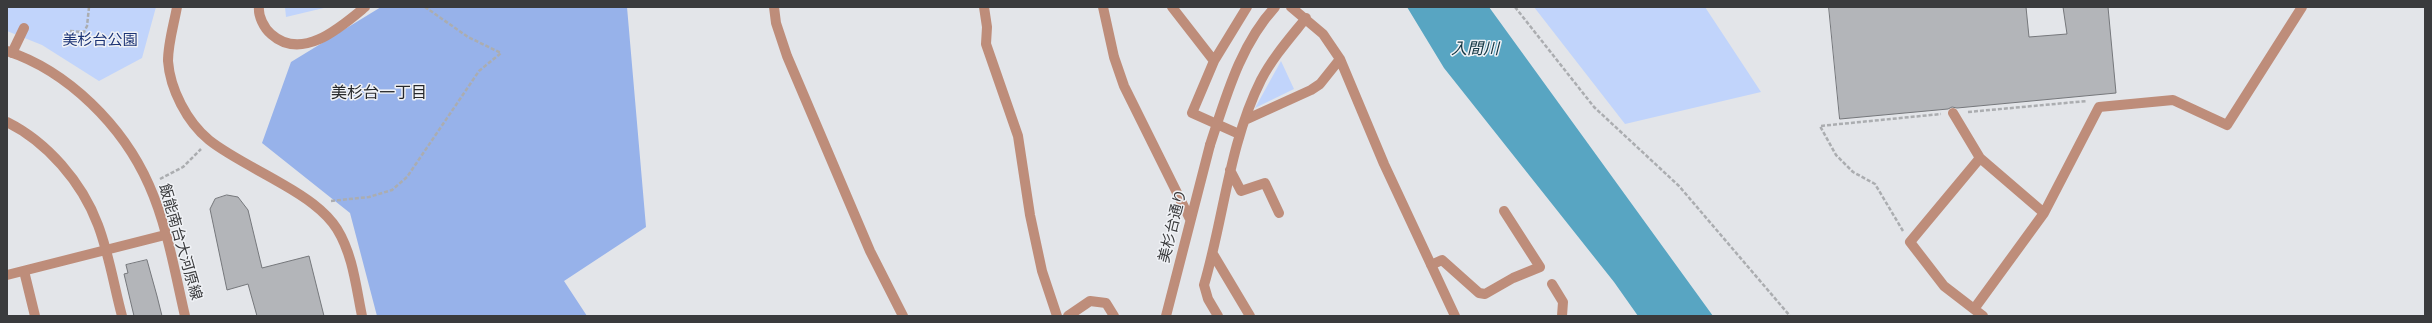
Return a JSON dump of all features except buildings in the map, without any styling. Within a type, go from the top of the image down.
[{"type":"street","points":[[177,7],[168,60],[172,82],[186,111],[195,126],[209,140],[299,194],[321,210],[337,228],[348,251],[362,316]]},
{"type":"street","points":[[259,7],[259,12],[266,30],[280,42],[306,44],[331,34],[365,7]]},
{"type":"street","points":[[984,7],[987,26],[986,44],[1018,136],[1030,215],[1042,271],[1057,316]]},
{"type":"street","points":[[1104,7],[1114,57],[1124,86],[1190,219]]},
{"type":"street","points":[[1172,7],[1214,61]]},
{"type":"street","points":[[1239,134],[1192,113],[1214,61],[1247,7]]},
{"type":"street","name":"美杉台通り","points":[[1166,316],[1210,145],[1230,86],[1245,52],[1275,7]]},
{"type":"street","points":[[1291,7],[1306,18],[1323,34],[1340,59],[1384,164],[1455,316]]},
{"type":"street","points":[[1974,309],[2044,213],[2099,107],[2173,100],[2227,125],[2302,7]]},
{"type":"street","points":[[772,8],[787,56],[870,251],[903,316]]},
{"type":"street","points":[[1218,316],[1208,299],[1204,285],[1213,254],[1239,134],[1261,79],[1277,53],[1306,18]]},
{"type":"street","points":[[10,52],[24,28]]},
{"type":"street","name":"飯能南台大河原線","points":[[10,52],[44,67],[71,86],[102,115],[137,162],[149,185],[165,235],[185,316]]},
{"type":"street","points":[[1245,120],[1311,90],[1320,84],[1340,59]]},
{"type":"street","points":[[1953,113],[1980,158],[2044,213]]},
{"type":"street","points":[[7,122],[19,128],[60,161],[86,201],[98,224],[122,316]]},
{"type":"street","points":[[1980,158],[1910,242],[1944,286],[1983,316]]},
{"type":"street","points":[[1230,170],[1241,191],[1265,183],[1279,213]]},
{"type":"street","points":[[1431,265],[1442,260],[1479,293],[1485,294],[1512,278],[1540,267],[1504,212]]},
{"type":"street","points":[[7,275],[165,235]]},
{"type":"street","points":[[1213,254],[1250,316]]},
{"type":"street","points":[[24,271],[35,316]]},
{"type":"street","points":[[1552,284],[1563,302],[1562,316]]},
{"type":"street","points":[[1068,316],[1090,301],[1106,303],[1114,316]]},
{"type":"path","points":[[70,31],[84,32],[87,26],[89,7]]},
{"type":"path","points":[[344,201],[369,197],[392,190],[407,177],[479,71],[501,52],[468,37],[444,18],[425,7]]},
{"type":"path","points":[[1514,7],[1594,107],[1678,186],[1790,316]]},
{"type":"path","points":[[1910,242],[1875,184],[1853,172],[1836,155],[1820,126],[2093,101],[2099,107]]},
{"type":"path","points":[[149,185],[183,167],[209,140]]},
{"type":"green space","name":"美杉台公園","points":[[7,7],[156,7],[142,58],[99,81],[42,45],[7,31]]},
{"type":"green space","points":[[285,7],[328,7],[286,17]]},
{"type":"green space","points":[[1534,7],[1705,7],[1761,92],[1625,124]]},
{"type":"green space","points":[[1281,61],[1294,89],[1255,108]]},
{"type":"shaded area","points":[[381,7],[627,7],[646,227],[564,281],[587,316],[377,316],[350,213],[262,143],[291,62]]},
{"type":"water","name":"入間川","points":[[1407,7],[1489,7],[1713,316],[1638,316],[1614,282],[1444,68]]},
{"type":"district","name":"美杉台一丁目","points":[[379,93]]}]
